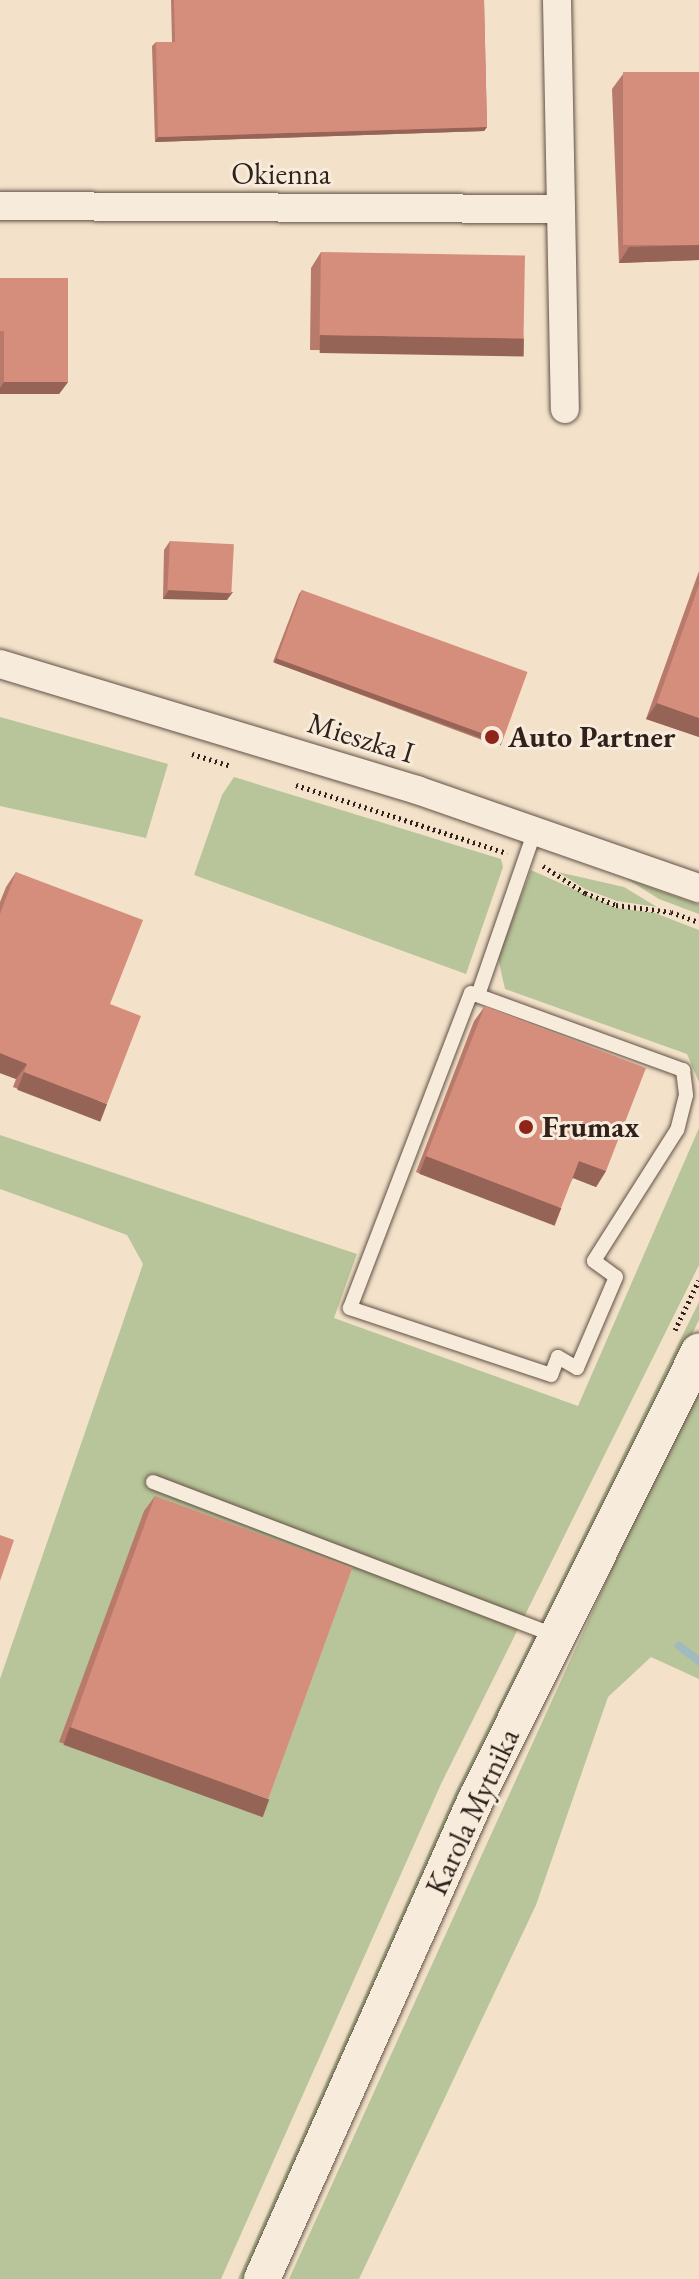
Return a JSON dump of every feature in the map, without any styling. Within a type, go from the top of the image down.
[{"type":"street","points":[[557,0],[565,409]]},
{"type":"street","name":"Okienna","points":[[0,206],[561,209]]},
{"type":"street","name":"Mieszka I","points":[[0,664],[535,830],[699,888]]},
{"type":"street","name":"Karola Mytnika","points":[[262,2279],[476,1799],[699,1352]]},
{"type":"lane","points":[[478,995],[535,830]]},
{"type":"lane","points":[[471,993],[478,995],[683,1070],[686,1095],[677,1130],[594,1261],[616,1277],[577,1368],[558,1357],[551,1375],[350,1308],[471,993]]},
{"type":"lane","points":[[153,1482],[558,1636]]},
{"type":"path","points":[[176,749],[244,769]]},
{"type":"path","points":[[283,781],[525,859],[616,905],[671,912],[699,922]]},
{"type":"green space","points":[[0,717],[168,764],[146,838],[0,806]]},
{"type":"green space","points":[[234,777],[501,859],[503,867],[466,974],[194,875],[222,795]]},
{"type":"green space","points":[[531,870],[616,908],[655,913],[699,930],[699,1082],[687,1054],[505,989],[498,958]]},
{"type":"green space","points":[[558,872],[624,887],[657,907],[617,901],[585,889]]},
{"type":"green space","points":[[627,879],[699,905],[699,914],[659,899]]},
{"type":"green space","points":[[699,1128],[699,1265],[441,1784],[221,2279],[0,2279],[0,1679],[143,1264],[127,1235],[0,1189],[0,1135],[357,1254],[334,1318],[578,1406]]},
{"type":"green space","points":[[699,1302],[699,1320],[585,1551],[247,2279],[238,2279],[456,1791]]},
{"type":"green space","points":[[699,1377],[699,1679],[651,1657],[608,1697],[536,1905],[359,2279],[289,2279]]},
{"type":"building","points":[[174,0],[484,0],[487,127],[158,137],[156,42],[175,42]]},
{"type":"building","points":[[623,72],[699,72],[699,245],[623,245]]},
{"type":"building","points":[[321,252],[525,256],[524,339],[320,335]]},
{"type":"building","points":[[0,278],[68,278],[68,382],[4,382]]},
{"type":"building","points":[[170,541],[234,544],[231,593],[167,590]]},
{"type":"building","points":[[699,585],[699,718],[657,703]]},
{"type":"building","points":[[302,590],[528,672],[503,741],[277,659]]},
{"type":"building","points":[[16,872],[143,920],[110,1004],[141,1016],[107,1104],[24,1072],[27,1064],[0,1053],[0,914]]},
{"type":"building","name":"Frumax","points":[[485,1006],[646,1068],[606,1171],[579,1161],[561,1208],[426,1156]]},
{"type":"building","points":[[155,1496],[352,1568],[268,1799],[71,1727]]},
{"type":"building","points":[[0,1535],[14,1540],[0,1581]]},
{"type":"waterway","points":[[679,1646],[699,1661]]},
{"type":"place","name":"Auto Partner","points":[[492,737]]},
{"type":"place","name":"Frumax","points":[[526,1127]]}]
